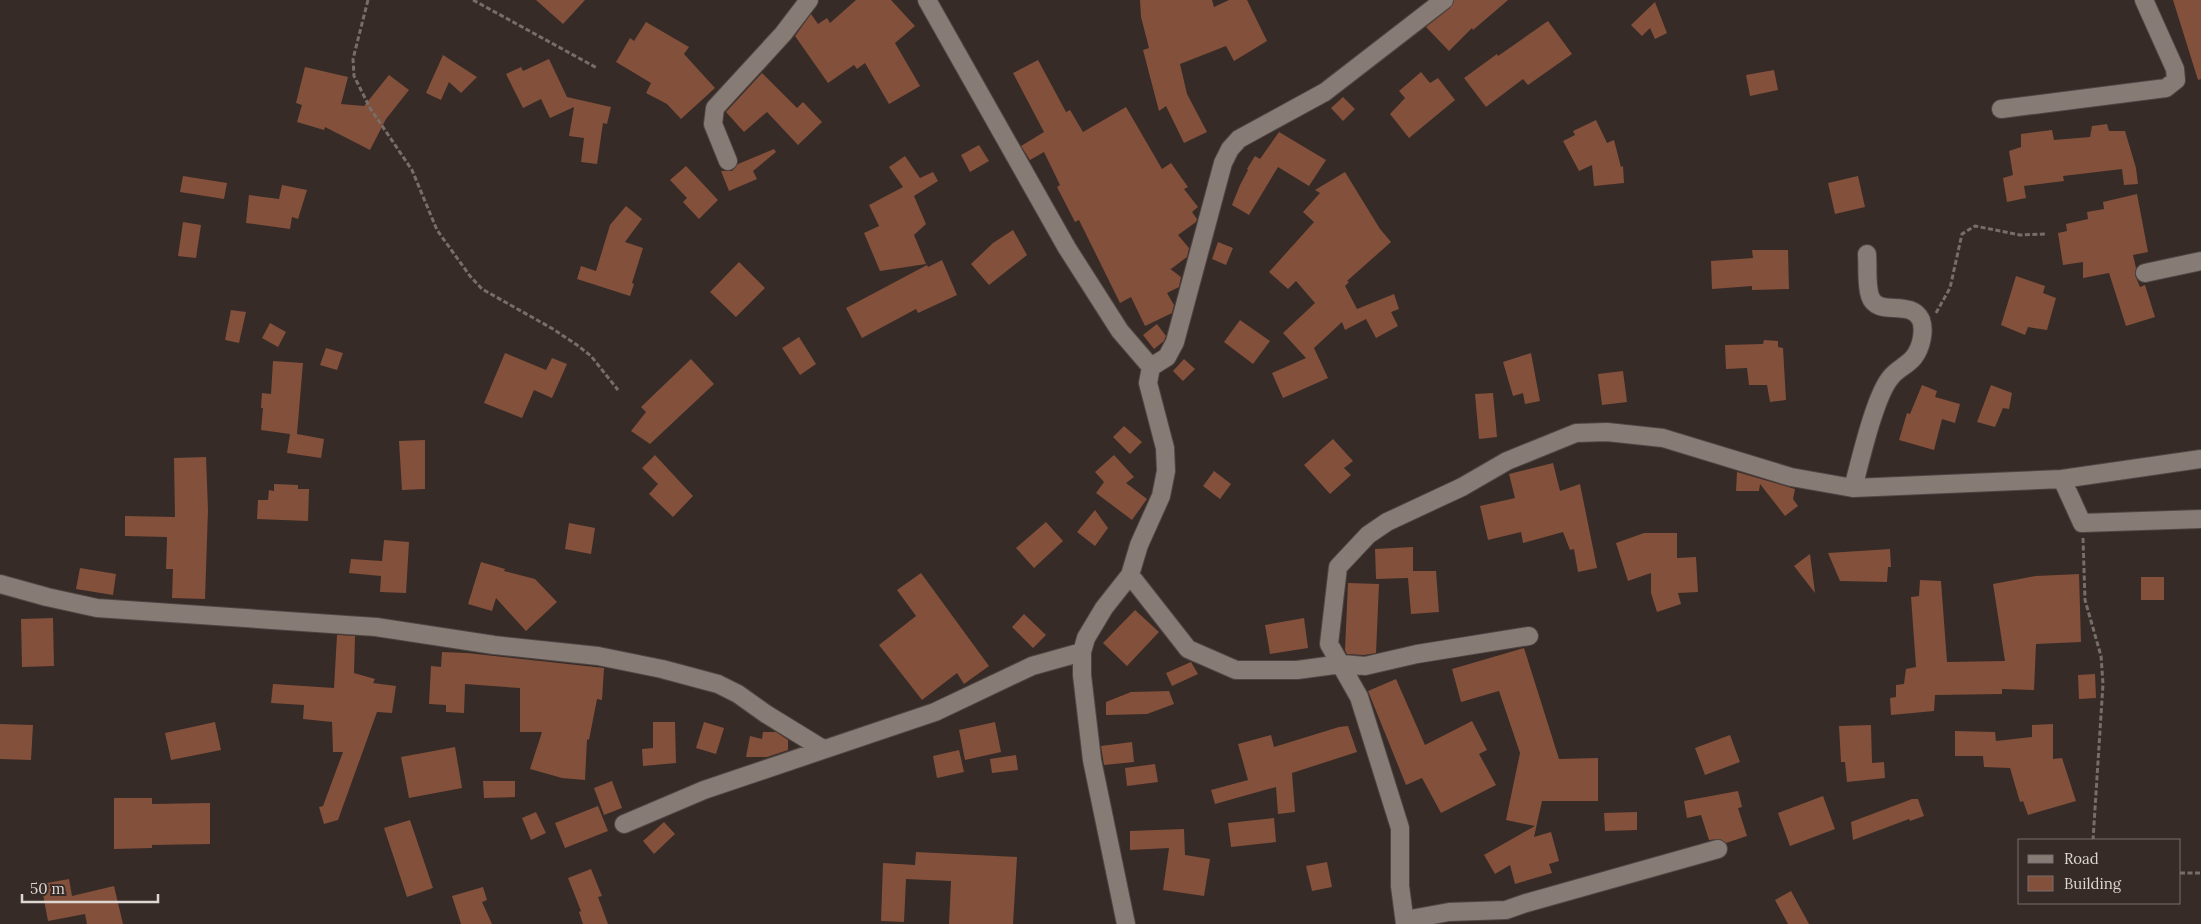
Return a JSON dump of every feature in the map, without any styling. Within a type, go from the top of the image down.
[{"type":"street","points":[[728,161],[713,124],[715,108],[784,34],[809,0]]},
{"type":"street","points":[[927,0],[1072,256],[1120,331],[1151,367]]},
{"type":"street","points":[[1126,924],[1092,760],[1082,675],[1082,652],[1086,638],[1104,608],[1130,575],[1139,545],[1162,496],[1166,471],[1165,448],[1148,383],[1151,367],[1167,357],[1175,342],[1223,163],[1230,149],[1245,135],[1325,92],[1444,0]]},
{"type":"street","points":[[2001,108],[2166,88],[2172,84],[2176,80],[2175,68],[2144,0]]},
{"type":"street","points":[[1853,488],[1881,392],[1891,376],[1914,356],[1921,342],[1922,331],[1920,320],[1912,311],[1902,308],[1878,306],[1872,300],[1869,295],[1867,254]]},
{"type":"street","points":[[2145,273],[2201,261]]},
{"type":"street","points":[[1718,849],[1506,910],[1449,912],[1405,922],[1400,886],[1400,828],[1359,697],[1330,644],[1338,567],[1344,559],[1368,535],[1387,522],[1462,487],[1507,461],[1576,433],[1607,432],[1663,438],[1791,477],[1853,488],[2062,479],[2201,459]]},
{"type":"street","points":[[2062,479],[2082,523],[2201,519]]},
{"type":"street","points":[[1130,575],[1188,649],[1236,670],[1297,670],[1342,664],[1365,666],[1417,654],[1529,636]]},
{"type":"street","points":[[0,584],[97,608],[376,627],[494,645],[598,656],[653,667],[718,684],[738,694],[766,714],[823,749]]},
{"type":"street","points":[[624,824],[704,790],[935,712],[1032,666],[1082,652]]},
{"type":"path","points":[[368,0],[353,59],[354,76],[370,108],[412,170],[437,230],[470,276],[482,289],[553,329],[577,345],[591,356],[618,390]]},
{"type":"path","points":[[473,0],[597,68]]},
{"type":"path","points":[[1921,342],[1950,288],[1962,234],[1975,226],[2020,235],[2046,234]]},
{"type":"path","points":[[2082,523],[2085,600],[2101,656],[2102,684],[2092,839]]},
{"type":"path","points":[[2181,873],[2201,873]]},
{"type":"building","points":[[536,0],[585,0],[563,24]]},
{"type":"building","points":[[856,0],[891,0],[915,26],[895,43],[920,86],[889,104],[865,63],[857,69],[854,65],[828,83],[795,36],[811,14],[818,24],[827,18],[830,23]]},
{"type":"building","points":[[1140,0],[1212,0],[1214,7],[1229,0],[1247,0],[1267,41],[1234,61],[1226,46],[1180,64],[1187,94],[1207,132],[1184,143],[1166,106],[1159,111],[1143,50],[1149,48],[1141,17]]},
{"type":"building","points":[[1454,0],[1508,0],[1473,30],[1472,28],[1449,51],[1426,27],[1450,8]]},
{"type":"building","points":[[2173,0],[2201,0],[2201,79],[2198,80]]},
{"type":"building","points":[[1655,2],[1667,33],[1655,39],[1650,28],[1642,36],[1631,25]]},
{"type":"building","points":[[1548,21],[1572,54],[1528,85],[1523,79],[1486,107],[1464,78]]},
{"type":"building","points":[[646,22],[689,47],[684,54],[715,88],[681,119],[667,104],[646,93],[651,83],[616,62],[630,38],[634,41]]},
{"type":"building","points":[[443,55],[477,77],[461,93],[449,82],[441,100],[426,93]]},
{"type":"building","points":[[549,59],[567,97],[611,107],[607,124],[603,123],[597,164],[581,162],[584,138],[569,136],[574,107],[550,118],[541,99],[523,108],[506,74],[521,67],[523,71]]},
{"type":"building","points":[[1038,60],[1066,112],[1070,110],[1083,132],[1126,107],[1162,169],[1171,163],[1188,187],[1184,189],[1198,207],[1192,212],[1197,219],[1196,222],[1178,235],[1189,248],[1187,257],[1171,269],[1169,268],[1181,277],[1179,287],[1167,293],[1174,305],[1172,313],[1145,326],[1131,297],[1120,303],[1079,220],[1075,222],[1057,187],[1060,185],[1044,152],[1030,160],[1021,146],[1044,132],[1013,73]]},
{"type":"building","points":[[305,67],[348,77],[341,104],[364,106],[389,75],[409,90],[386,119],[370,150],[325,127],[324,130],[297,122],[302,105],[296,103]]},
{"type":"building","points":[[1774,70],[1778,90],[1750,96],[1746,75]]},
{"type":"building","points":[[1421,72],[1430,83],[1438,78],[1455,100],[1409,138],[1390,114],[1405,98],[1399,91]]},
{"type":"building","points":[[762,73],[797,108],[803,102],[822,122],[798,145],[767,112],[744,132],[726,112]]},
{"type":"building","points":[[1343,97],[1355,109],[1343,121],[1331,108]]},
{"type":"building","points":[[1596,120],[1607,143],[1614,140],[1621,167],[1623,166],[1624,183],[1594,186],[1592,165],[1579,171],[1563,141],[1575,135],[1573,131]]},
{"type":"building","points":[[2107,124],[2109,131],[2125,131],[2136,168],[2138,184],[2124,185],[2122,169],[2063,176],[2064,181],[2024,186],[2026,198],[2007,202],[2003,178],[2013,175],[2009,151],[2021,147],[2021,134],[2052,130],[2054,140],[2090,137],[2092,126]]},
{"type":"building","points":[[1279,132],[1326,160],[1309,186],[1278,167],[1249,215],[1232,205],[1247,169],[1255,156],[1260,159]]},
{"type":"building","points":[[979,145],[989,161],[970,172],[961,155]]},
{"type":"building","points":[[774,149],[776,152],[753,171],[757,179],[729,191],[721,171],[732,171],[738,164]]},
{"type":"building","points":[[905,156],[920,178],[933,172],[938,181],[914,196],[926,224],[914,235],[926,264],[880,271],[864,233],[879,226],[869,205],[903,187],[889,167]]},
{"type":"building","points":[[686,166],[718,200],[699,219],[683,202],[687,198],[670,180]]},
{"type":"building","points":[[1345,172],[1380,229],[1391,242],[1347,281],[1349,282],[1345,286],[1357,309],[1394,294],[1399,309],[1391,312],[1398,326],[1376,338],[1366,319],[1345,330],[1342,322],[1314,348],[1328,378],[1283,398],[1272,373],[1306,358],[1283,333],[1315,303],[1296,281],[1288,289],[1269,272],[1314,222],[1303,212],[1320,193],[1315,190]]},
{"type":"building","points":[[183,176],[227,183],[224,199],[180,192]]},
{"type":"building","points":[[1858,176],[1865,207],[1835,214],[1828,183]]},
{"type":"building","points":[[282,185],[307,190],[298,219],[292,217],[290,229],[246,223],[249,195],[279,199]]},
{"type":"building","points":[[2137,194],[2148,252],[2133,255],[2136,268],[2135,275],[2140,287],[2145,285],[2155,317],[2126,326],[2109,273],[2083,278],[2083,262],[2063,265],[2058,233],[2067,231],[2066,224],[2088,219],[2087,212],[2104,209],[2103,202]]},
{"type":"building","points":[[626,206],[642,219],[625,242],[643,248],[630,296],[577,279],[581,266],[596,271],[610,225]]},
{"type":"building","points":[[183,222],[201,225],[196,258],[178,256]]},
{"type":"building","points":[[1013,230],[1027,255],[989,285],[971,264],[993,243]]},
{"type":"building","points":[[1218,242],[1233,248],[1226,265],[1212,259]]},
{"type":"building","points":[[1752,250],[1788,250],[1789,289],[1752,290],[1752,286],[1712,289],[1711,261],[1753,258]]},
{"type":"building","points":[[942,260],[957,295],[918,313],[916,309],[862,338],[846,308],[927,265],[928,267]]},
{"type":"building","points":[[739,262],[765,288],[736,317],[710,292]]},
{"type":"building","points":[[2016,276],[2045,286],[2043,293],[2056,298],[2047,330],[2028,327],[2025,335],[2001,325]]},
{"type":"building","points":[[231,310],[246,312],[239,343],[225,340]]},
{"type":"building","points":[[1240,320],[1270,341],[1253,364],[1224,342]]},
{"type":"building","points":[[270,323],[286,332],[278,347],[262,338]]},
{"type":"building","points":[[1157,324],[1166,336],[1164,341],[1154,349],[1143,335]]},
{"type":"building","points":[[799,337],[816,364],[800,375],[782,348]]},
{"type":"building","points":[[1764,340],[1778,341],[1778,347],[1783,348],[1786,400],[1770,402],[1767,385],[1749,385],[1747,368],[1726,369],[1725,345],[1763,344]]},
{"type":"building","points":[[326,348],[343,353],[337,370],[320,365]]},
{"type":"building","points":[[505,353],[546,370],[552,358],[567,364],[552,398],[534,390],[522,418],[484,403]]},
{"type":"building","points":[[1531,353],[1540,401],[1525,404],[1523,393],[1513,396],[1503,362]]},
{"type":"building","points":[[691,359],[714,384],[650,444],[631,431],[646,412],[641,407]]},
{"type":"building","points":[[1184,359],[1195,369],[1183,381],[1173,371]]},
{"type":"building","points":[[273,361],[303,363],[297,434],[324,439],[321,458],[287,453],[290,434],[261,430],[262,393],[271,394]]},
{"type":"building","points":[[1623,371],[1627,402],[1602,405],[1598,374]]},
{"type":"building","points":[[1922,385],[1937,391],[1935,397],[1960,404],[1955,423],[1942,419],[1934,450],[1899,440],[1907,413],[1910,414]]},
{"type":"building","points":[[1991,385],[2012,393],[2009,409],[2003,408],[1995,427],[1977,422]]},
{"type":"building","points":[[1493,393],[1497,437],[1479,439],[1475,394]]},
{"type":"building","points":[[1124,426],[1142,442],[1130,454],[1113,437]]},
{"type":"building","points":[[1333,439],[1353,461],[1344,468],[1351,475],[1330,494],[1304,465]]},
{"type":"building","points":[[425,440],[425,489],[402,490],[399,441]]},
{"type":"building","points":[[655,455],[693,496],[673,517],[649,494],[658,484],[642,468]]},
{"type":"building","points":[[1114,455],[1134,477],[1126,483],[1147,499],[1132,520],[1096,493],[1104,482],[1095,472]]},
{"type":"building","points":[[206,457],[208,510],[205,599],[172,598],[173,569],[166,569],[167,537],[125,536],[125,516],[175,517],[174,458]]},
{"type":"building","points":[[1553,463],[1560,491],[1580,484],[1597,568],[1578,572],[1574,549],[1570,550],[1563,532],[1523,543],[1521,532],[1488,540],[1480,506],[1515,498],[1509,474]]},
{"type":"building","points":[[1214,471],[1231,484],[1220,499],[1203,486]]},
{"type":"building","points":[[1737,472],[1795,489],[1793,499],[1798,506],[1785,516],[1760,484],[1759,491],[1736,491]]},
{"type":"building","points":[[274,484],[298,485],[298,489],[309,489],[308,521],[257,519],[258,500],[268,500],[269,490],[274,491]]},
{"type":"building","points":[[1095,510],[1108,528],[1095,546],[1077,532]]},
{"type":"building","points":[[1046,522],[1063,541],[1034,568],[1016,548]]},
{"type":"building","points":[[569,523],[595,528],[591,554],[565,549]]},
{"type":"building","points":[[1644,533],[1677,533],[1677,558],[1696,557],[1698,592],[1678,593],[1681,604],[1657,612],[1651,593],[1651,573],[1628,581],[1616,543]]},
{"type":"building","points":[[384,540],[409,542],[406,593],[380,592],[381,576],[349,573],[351,559],[382,561]]},
{"type":"building","points":[[1413,547],[1413,571],[1436,571],[1439,612],[1411,614],[1408,578],[1376,579],[1375,549]]},
{"type":"building","points":[[1890,549],[1891,567],[1888,567],[1887,582],[1840,581],[1828,553]]},
{"type":"building","points":[[1810,554],[1815,593],[1794,566]]},
{"type":"building","points":[[481,562],[505,569],[504,571],[535,579],[557,602],[526,631],[496,598],[492,611],[468,604]]},
{"type":"building","points":[[80,568],[116,574],[113,595],[76,589]]},
{"type":"building","points":[[921,573],[989,666],[964,684],[957,673],[922,700],[879,645],[916,616],[897,590]]},
{"type":"building","points":[[2079,574],[2081,642],[2036,644],[2034,690],[2002,689],[2002,694],[1935,695],[1934,711],[1891,715],[1890,698],[1896,697],[1896,685],[1904,684],[1906,669],[1916,667],[1911,597],[1919,596],[1920,580],[1941,581],[1947,662],[2005,661],[1993,584],[2036,576]]},
{"type":"building","points":[[2141,577],[2164,577],[2164,600],[2141,600]]},
{"type":"building","points":[[1348,583],[1379,584],[1376,653],[1364,655],[1347,654],[1345,650]]},
{"type":"building","points":[[1135,610],[1159,632],[1127,666],[1103,643]]},
{"type":"building","points":[[1024,614],[1046,635],[1033,648],[1012,627]]},
{"type":"building","points":[[53,618],[54,666],[22,667],[21,619]]},
{"type":"building","points":[[1304,618],[1308,648],[1270,654],[1265,625]]},
{"type":"building","points":[[337,635],[355,636],[354,673],[375,679],[373,683],[396,686],[392,713],[377,712],[338,820],[324,824],[319,807],[323,806],[343,752],[333,752],[332,722],[303,719],[304,705],[271,703],[273,684],[334,688]]},
{"type":"building","points":[[1524,648],[1559,759],[1598,758],[1598,801],[1542,801],[1534,837],[1551,832],[1559,861],[1549,864],[1552,873],[1515,884],[1510,865],[1495,874],[1484,855],[1535,826],[1506,820],[1520,753],[1499,691],[1461,702],[1452,669]]},
{"type":"building","points":[[442,652],[604,668],[602,700],[597,699],[589,740],[587,739],[585,780],[562,778],[530,769],[542,732],[520,732],[520,688],[465,684],[464,713],[446,712],[446,705],[429,704],[431,666],[441,667]]},
{"type":"building","points":[[1191,662],[1198,674],[1172,686],[1166,673]]},
{"type":"building","points":[[2095,674],[2096,698],[2079,699],[2078,675]]},
{"type":"building","points":[[1396,679],[1425,745],[1472,721],[1487,750],[1479,754],[1496,785],[1441,813],[1422,778],[1406,785],[1368,691]]},
{"type":"building","points":[[1169,691],[1174,704],[1147,714],[1106,715],[1106,702],[1131,692]]},
{"type":"building","points":[[215,722],[221,750],[171,760],[165,733]]},
{"type":"building","points":[[653,722],[675,722],[676,763],[643,766],[642,749],[653,748]]},
{"type":"building","points":[[704,722],[724,728],[716,754],[696,748]]},
{"type":"building","points":[[995,722],[1001,752],[965,760],[959,730]]},
{"type":"building","points":[[0,724],[33,725],[31,760],[0,759]]},
{"type":"building","points":[[2053,724],[2053,759],[2062,758],[2076,801],[2028,815],[2023,801],[2020,802],[2010,768],[1984,767],[1983,756],[1955,756],[1955,731],[1995,732],[1996,741],[2032,737],[2032,725]]},
{"type":"building","points":[[1871,725],[1872,763],[1884,762],[1885,778],[1847,782],[1845,762],[1841,762],[1839,726]]},
{"type":"building","points":[[1348,726],[1357,752],[1292,773],[1295,812],[1278,814],[1276,787],[1215,804],[1211,790],[1248,780],[1238,744],[1271,735],[1274,747]]},
{"type":"building","points":[[763,732],[776,732],[788,740],[788,750],[767,757],[746,757],[750,736],[762,739]]},
{"type":"building","points":[[1730,735],[1740,762],[1705,775],[1695,748]]},
{"type":"building","points":[[1132,742],[1134,762],[1104,765],[1101,746]]},
{"type":"building","points":[[455,747],[462,788],[409,798],[401,757]]},
{"type":"building","points":[[959,750],[964,772],[937,778],[933,756]]},
{"type":"building","points":[[1016,755],[1018,770],[992,773],[990,759]]},
{"type":"building","points":[[1155,764],[1158,782],[1127,786],[1125,768]]},
{"type":"building","points":[[483,781],[515,781],[515,797],[484,798]]},
{"type":"building","points":[[612,781],[622,808],[604,815],[594,788]]},
{"type":"building","points":[[1738,791],[1742,807],[1738,808],[1747,836],[1726,843],[1720,839],[1709,840],[1701,815],[1687,818],[1684,801]]},
{"type":"building","points":[[1823,796],[1835,829],[1790,846],[1778,813]]},
{"type":"building","points":[[114,798],[152,798],[152,804],[210,803],[210,844],[152,845],[152,848],[114,849]]},
{"type":"building","points":[[1912,799],[1918,799],[1924,816],[1910,821],[1909,819],[1853,840],[1851,822]]},
{"type":"building","points":[[598,806],[608,831],[565,848],[555,823]]},
{"type":"building","points":[[536,812],[546,833],[531,840],[522,818]]},
{"type":"building","points":[[1637,812],[1637,830],[1605,831],[1604,813]]},
{"type":"building","points":[[1274,818],[1276,842],[1231,847],[1228,823]]},
{"type":"building","points":[[410,820],[433,888],[407,897],[384,828]]},
{"type":"building","points":[[664,822],[675,834],[654,854],[643,841]]},
{"type":"building","points":[[1184,829],[1185,855],[1210,859],[1204,896],[1163,890],[1169,848],[1130,850],[1130,831]]},
{"type":"building","points":[[916,852],[1017,857],[1013,924],[949,924],[951,881],[906,879],[904,922],[881,921],[883,863],[915,865]]},
{"type":"building","points":[[1327,862],[1332,887],[1312,891],[1306,866]]},
{"type":"building","points":[[591,869],[602,896],[598,897],[608,924],[583,924],[579,912],[581,911],[568,878]]},
{"type":"building","points":[[69,879],[72,896],[114,886],[123,924],[87,924],[85,914],[48,921],[41,884]]},
{"type":"building","points":[[483,887],[487,900],[482,902],[492,924],[461,924],[452,896]]},
{"type":"building","points":[[1791,891],[1809,924],[1788,924],[1775,900]]}]
